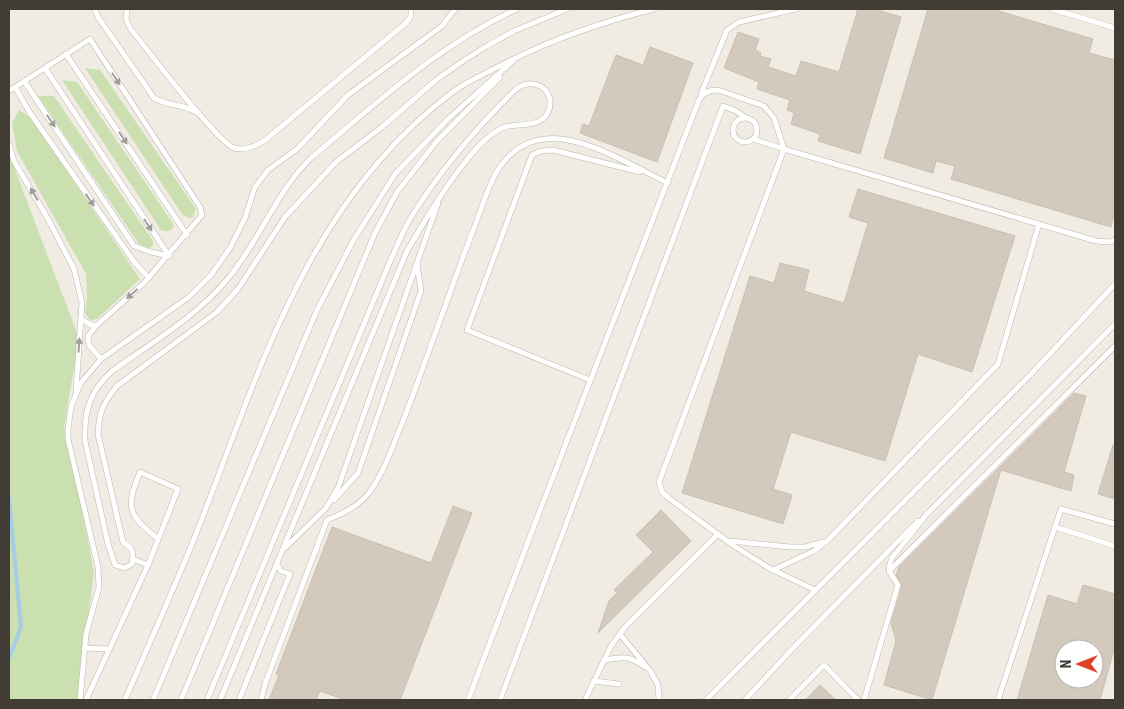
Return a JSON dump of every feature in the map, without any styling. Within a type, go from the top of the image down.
[{"type":"lane","points":[[95,9],[98,17],[154,98],[163,103],[193,110],[202,116]]},
{"type":"lane","points":[[127,9],[126,20],[130,28],[202,116],[226,143],[234,148],[253,148],[264,141],[406,23],[411,16],[411,9]]},
{"type":"lane","points":[[80,700],[86,634],[99,587],[98,567],[68,439],[69,416],[80,384],[101,359],[189,297],[211,275],[230,248],[245,218],[255,187],[268,170],[297,149],[348,95],[442,26],[455,9]]},
{"type":"lane","points":[[517,9],[463,38],[428,61],[312,157],[300,168],[286,187],[231,275],[213,295],[196,311],[102,380],[93,393],[87,408],[84,424],[85,441],[112,560],[115,566],[124,568],[132,564],[134,555],[131,548],[123,542],[98,434],[99,417],[106,400],[117,386],[217,312],[238,289],[285,217],[336,162],[382,127],[436,80],[463,61],[514,31],[567,9]]},
{"type":"lane","points":[[125,700],[194,538],[265,354],[319,244],[350,197],[389,148],[416,121],[456,89],[521,54],[574,32],[654,9]]},
{"type":"lane","points":[[468,700],[590,380],[727,30],[739,22],[796,9]]},
{"type":"lane","points":[[1052,9],[1115,28]]},
{"type":"lane","points":[[9,90],[90,38],[200,207],[202,216],[169,256],[149,278],[97,325],[88,336],[89,345],[101,359]]},
{"type":"lane","points":[[66,54],[187,234]]},
{"type":"lane","points":[[153,700],[317,310],[353,241],[395,174],[448,119],[521,54]]},
{"type":"lane","points":[[181,700],[375,234],[397,192],[437,141],[521,54]]},
{"type":"lane","points":[[44,68],[169,256]]},
{"type":"lane","points":[[24,81],[134,246],[169,256]]},
{"type":"lane","points":[[207,700],[387,268],[412,216],[442,171],[515,91],[522,85],[530,83],[540,85],[547,91],[549,102],[547,113],[543,118],[538,122],[502,127],[484,141],[468,158],[442,193],[407,251],[220,700]]},
{"type":"lane","points":[[15,87],[30,113],[134,263],[149,278]]},
{"type":"lane","points":[[699,100],[703,94],[711,90],[718,90],[764,106],[774,118],[784,149],[659,482],[662,492],[728,541],[773,570],[814,590]]},
{"type":"lane","points":[[500,700],[723,106],[750,119],[755,125],[756,133],[753,139],[749,142],[741,142],[733,134],[733,126],[735,122],[746,118]]},
{"type":"lane","points":[[261,700],[327,520],[354,507],[368,494],[389,456],[497,170],[506,158],[529,142],[546,138],[568,139],[598,149],[668,183]]},
{"type":"lane","points":[[753,139],[1096,241],[1110,242],[1115,240]]},
{"type":"lane","points":[[9,144],[14,161],[48,219],[74,269],[82,303],[76,393]]},
{"type":"lane","points":[[590,380],[466,330],[532,156],[541,151],[553,150],[651,175]]},
{"type":"lane","points":[[326,508],[338,488],[442,193]]},
{"type":"lane","points":[[773,570],[814,551],[828,540],[998,364],[1039,224]]},
{"type":"lane","points":[[283,550],[358,473],[421,291],[417,264]]},
{"type":"lane","points":[[706,700],[1032,373],[1115,284]]},
{"type":"lane","points":[[81,319],[91,325],[97,325]]},
{"type":"lane","points":[[864,700],[898,585],[889,571],[892,558],[926,515],[1115,324]]},
{"type":"lane","points":[[889,571],[1115,346]]},
{"type":"lane","points":[[86,700],[148,565],[178,490],[140,472],[132,492],[131,508],[142,526],[158,539]]},
{"type":"lane","points":[[998,700],[1061,509],[1115,524]]},
{"type":"lane","points":[[746,700],[912,526],[926,515]]},
{"type":"lane","points":[[1055,527],[1115,546]]},
{"type":"lane","points":[[585,700],[604,660],[620,634],[645,606],[718,534]]},
{"type":"lane","points":[[728,541],[805,548],[828,540]]},
{"type":"lane","points":[[133,559],[148,565]]},
{"type":"lane","points":[[239,700],[290,574],[281,571],[277,565]]},
{"type":"lane","points":[[620,634],[651,672],[658,685],[659,700]]},
{"type":"lane","points":[[84,648],[109,649]]},
{"type":"lane","points":[[604,660],[620,657],[634,659],[651,672]]},
{"type":"lane","points":[[789,700],[824,665],[858,700]]},
{"type":"lane","points":[[594,681],[619,684]]},
{"type":"green space","points":[[85,68],[100,70],[196,209],[193,217],[189,218],[182,214]]},
{"type":"green space","points":[[62,80],[77,82],[172,222],[174,226],[172,229],[167,231],[161,230]]},
{"type":"green space","points":[[38,96],[54,96],[153,241],[153,246],[149,248],[139,244]]},
{"type":"green space","points":[[19,110],[31,118],[140,279],[97,319],[90,320],[85,313],[87,298],[86,274],[17,151],[12,123]]},
{"type":"green space","points":[[9,154],[79,338],[64,427],[94,573],[77,700],[9,700]]},
{"type":"building","points":[[858,9],[874,9],[901,17],[860,154],[818,141],[820,134],[791,124],[794,113],[787,110],[790,100],[757,89],[759,82],[724,68],[738,32],[759,39],[755,50],[761,53],[760,56],[771,59],[768,67],[796,76],[801,61],[839,72]]},
{"type":"building","points":[[928,9],[992,9],[1093,39],[1089,53],[1115,60],[1115,210],[1111,227],[951,179],[955,166],[936,161],[933,173],[884,158]]},
{"type":"building","points":[[650,47],[693,63],[657,162],[580,133],[583,124],[589,126],[616,55],[643,65]]},
{"type":"building","points":[[858,189],[1015,236],[972,372],[918,354],[885,461],[791,432],[773,489],[792,495],[783,524],[682,493],[750,276],[774,283],[780,263],[809,270],[804,291],[844,303],[868,223],[849,217]]},
{"type":"building","points":[[1074,393],[1086,396],[1064,472],[1074,475],[1071,491],[1001,470],[932,700],[884,685],[896,641],[891,623],[902,586],[896,575],[899,567]]},
{"type":"building","points":[[1113,445],[1115,445],[1115,499],[1098,494]]},
{"type":"building","points":[[453,506],[472,513],[400,700],[345,700],[320,691],[316,700],[269,700],[279,675],[276,674],[332,527],[431,563]]},
{"type":"building","points":[[661,510],[691,541],[598,633],[609,601],[617,593],[614,590],[653,552],[636,535]]},
{"type":"building","points":[[1083,585],[1115,594],[1115,646],[1104,686],[1104,639],[1054,639],[1054,689],[1103,689],[1100,700],[1017,700],[1048,595],[1077,604]]},
{"type":"building","points":[[820,685],[836,700],[805,700]]},
{"type":"waterway","points":[[9,498],[21,627],[9,658]]}]
